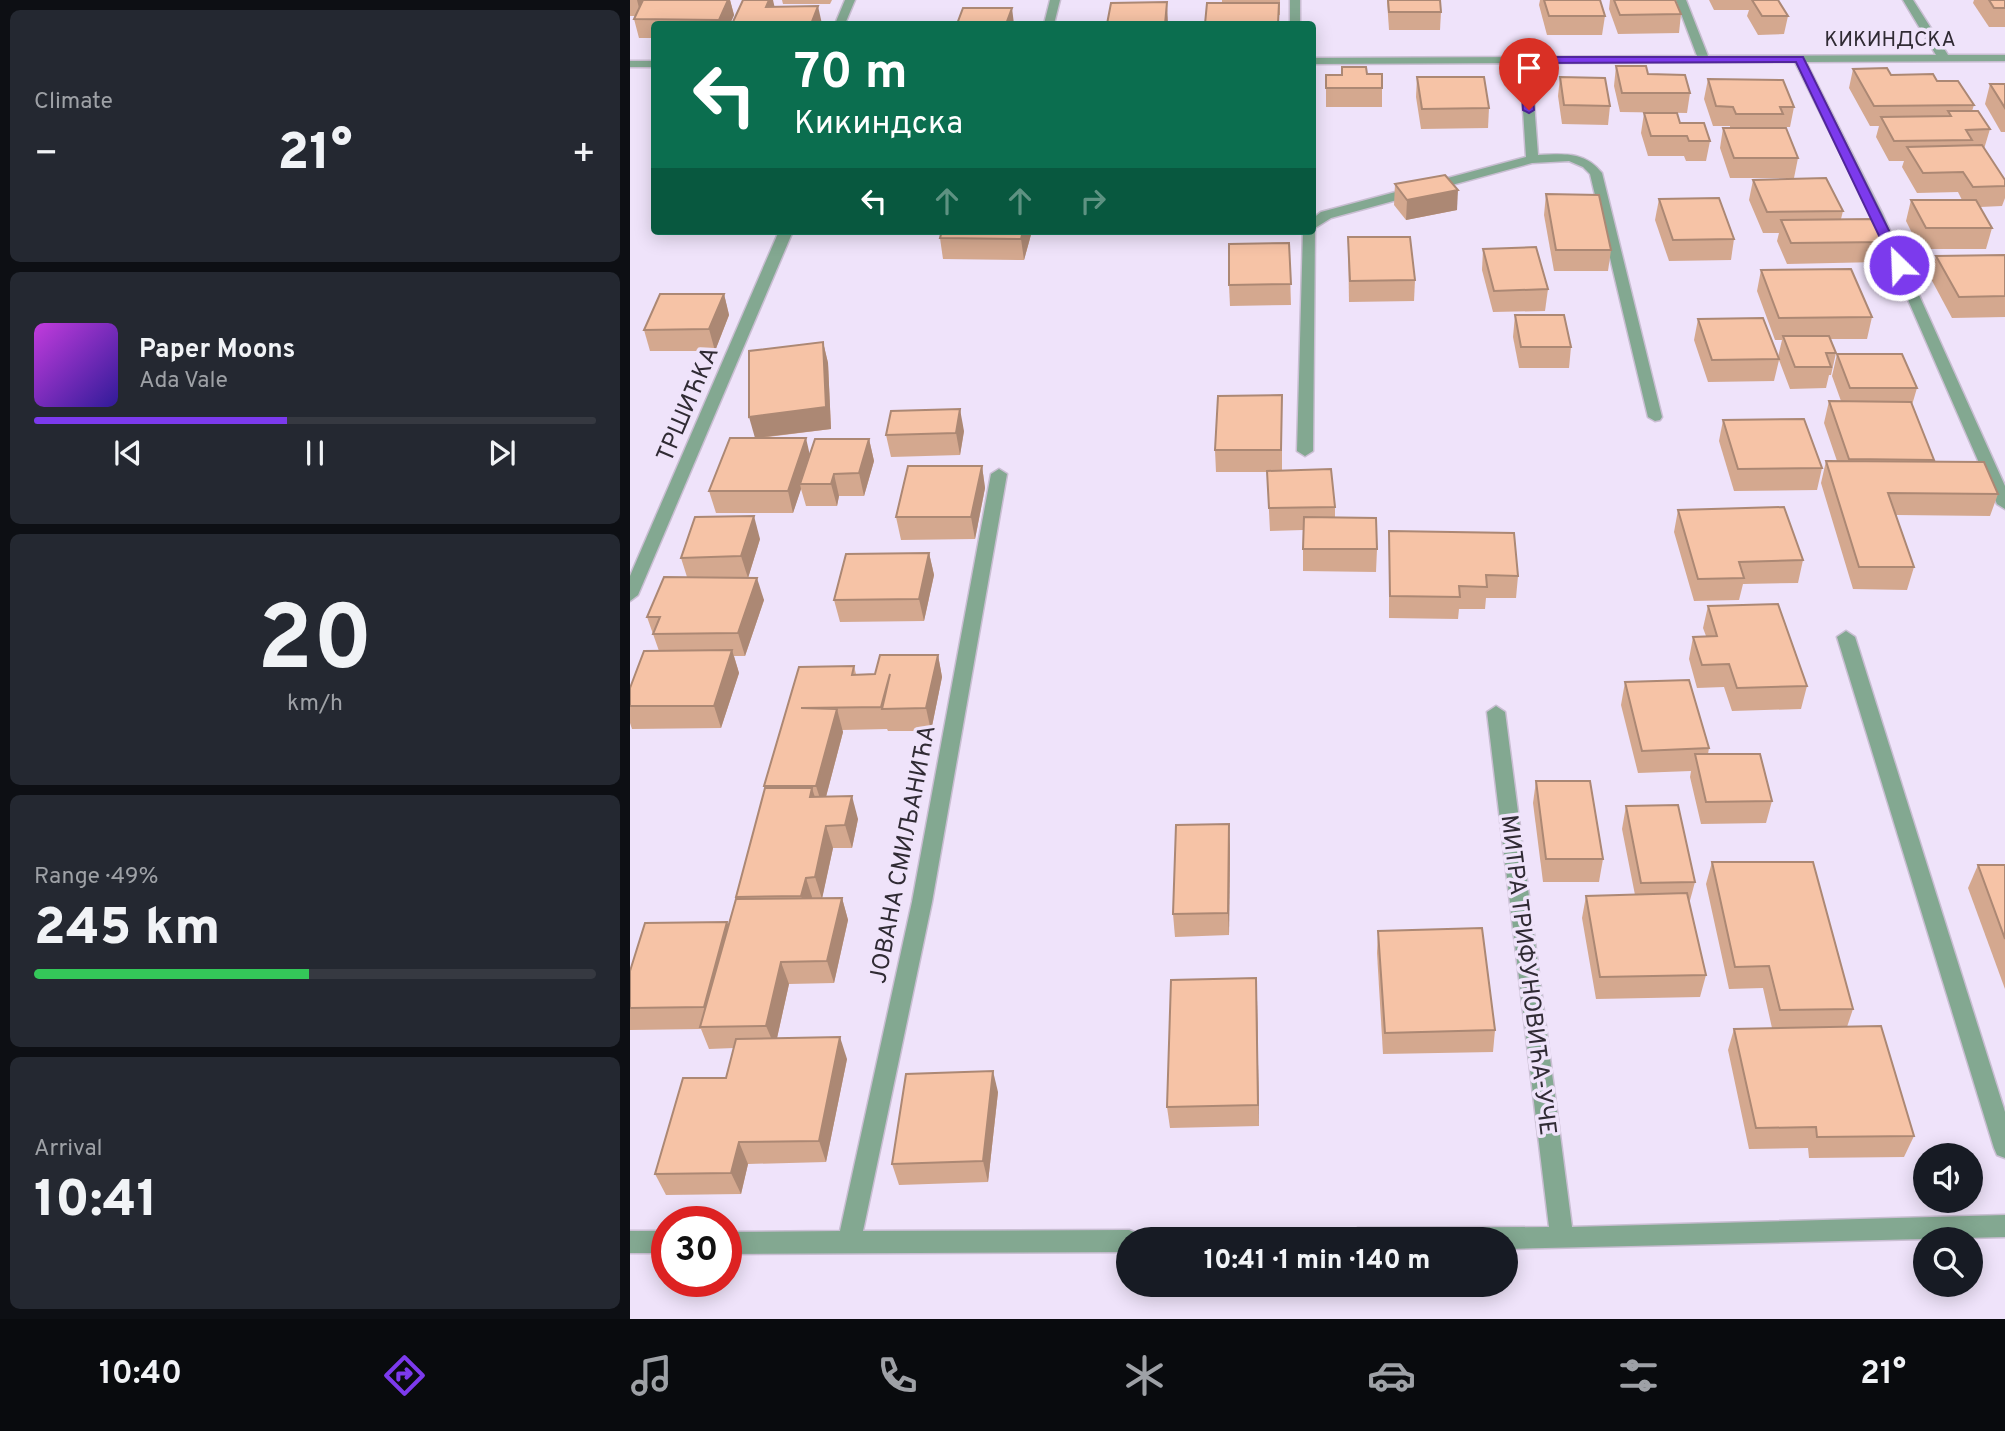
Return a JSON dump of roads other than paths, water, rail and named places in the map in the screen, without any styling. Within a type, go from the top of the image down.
[{"type":"street","points":[[841,21],[850,0]]},
{"type":"street","points":[[1050,21],[1055,0]]},
{"type":"street","points":[[1294,21],[1295,0]]},
{"type":"street","points":[[1681,0],[1704,59]]},
{"type":"street","points":[[1908,0],[1944,58]]},
{"type":"street","name":"КИКИНДСКА","points":[[1316,61],[2005,58]]},
{"type":"street","points":[[1800,59],[1877,215],[2005,504]]},
{"type":"street","points":[[1525,60],[1532,159]]},
{"type":"street","points":[[630,64],[651,64]]},
{"type":"street","points":[[1316,223],[1333,212],[1532,159],[1571,157],[1587,164],[1596,173],[1655,417]]},
{"type":"street","name":"ТРШИЋКА","points":[[630,595],[784,235]]},
{"type":"street","points":[[1305,451],[1310,235]]},
{"type":"street","name":"ЈОВАНА СМИЉАНИЋА","points":[[849,1242],[922,902],[999,474]]},
{"type":"street","points":[[1846,637],[2005,1148]]},
{"type":"street","name":"МИТРА ТРИФУНОВИЋА-УЧЕ","points":[[1496,712],[1562,1238]]},
{"type":"street","points":[[1518,1238],[2005,1226]]},
{"type":"street","points":[[742,1242],[1116,1241]]},
{"type":"street","points":[[630,1242],[651,1242]]}]
